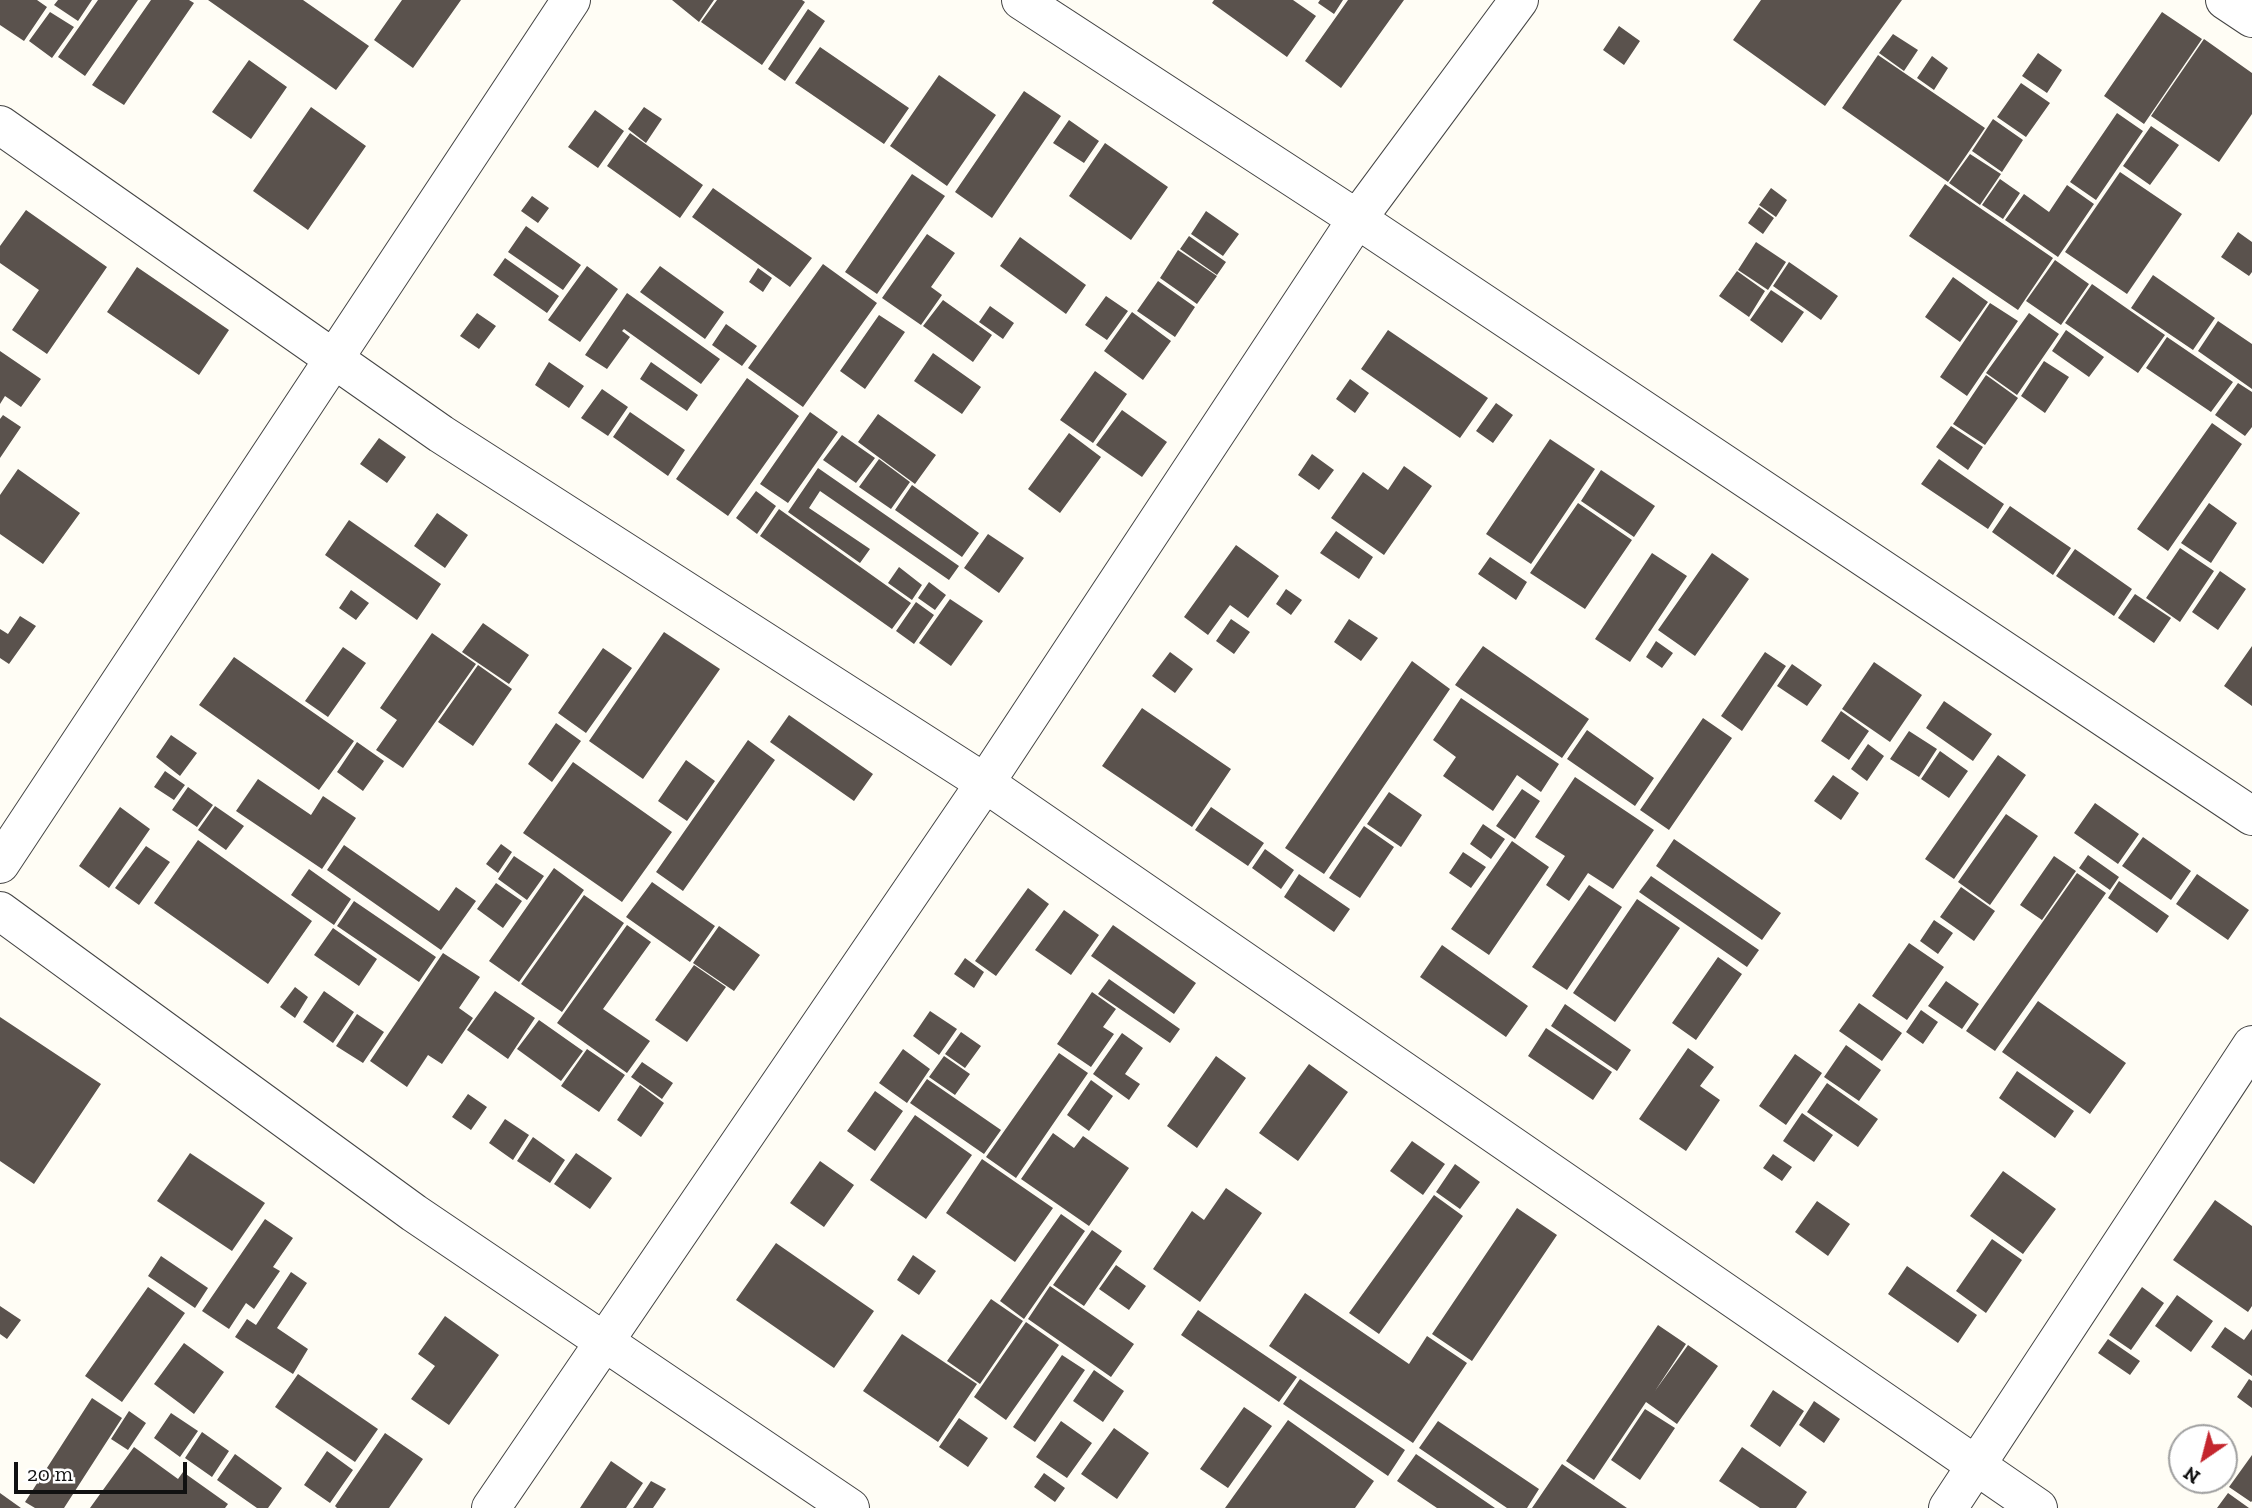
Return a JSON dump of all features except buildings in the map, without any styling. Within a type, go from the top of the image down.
[{"type":"street","points":[[0,864],[571,0]]},
{"type":"street","points":[[1021,0],[1357,219],[2252,816]]},
{"type":"street","points":[[491,1508],[985,783],[1357,219],[1519,0]]},
{"type":"street","points":[[2225,0],[2252,19]]},
{"type":"street","points":[[0,125],[441,434],[985,783],[2038,1508]]},
{"type":"street","points":[[0,911],[414,1213],[850,1508]]},
{"type":"street","points":[[1948,1508],[2252,1045]]}]
